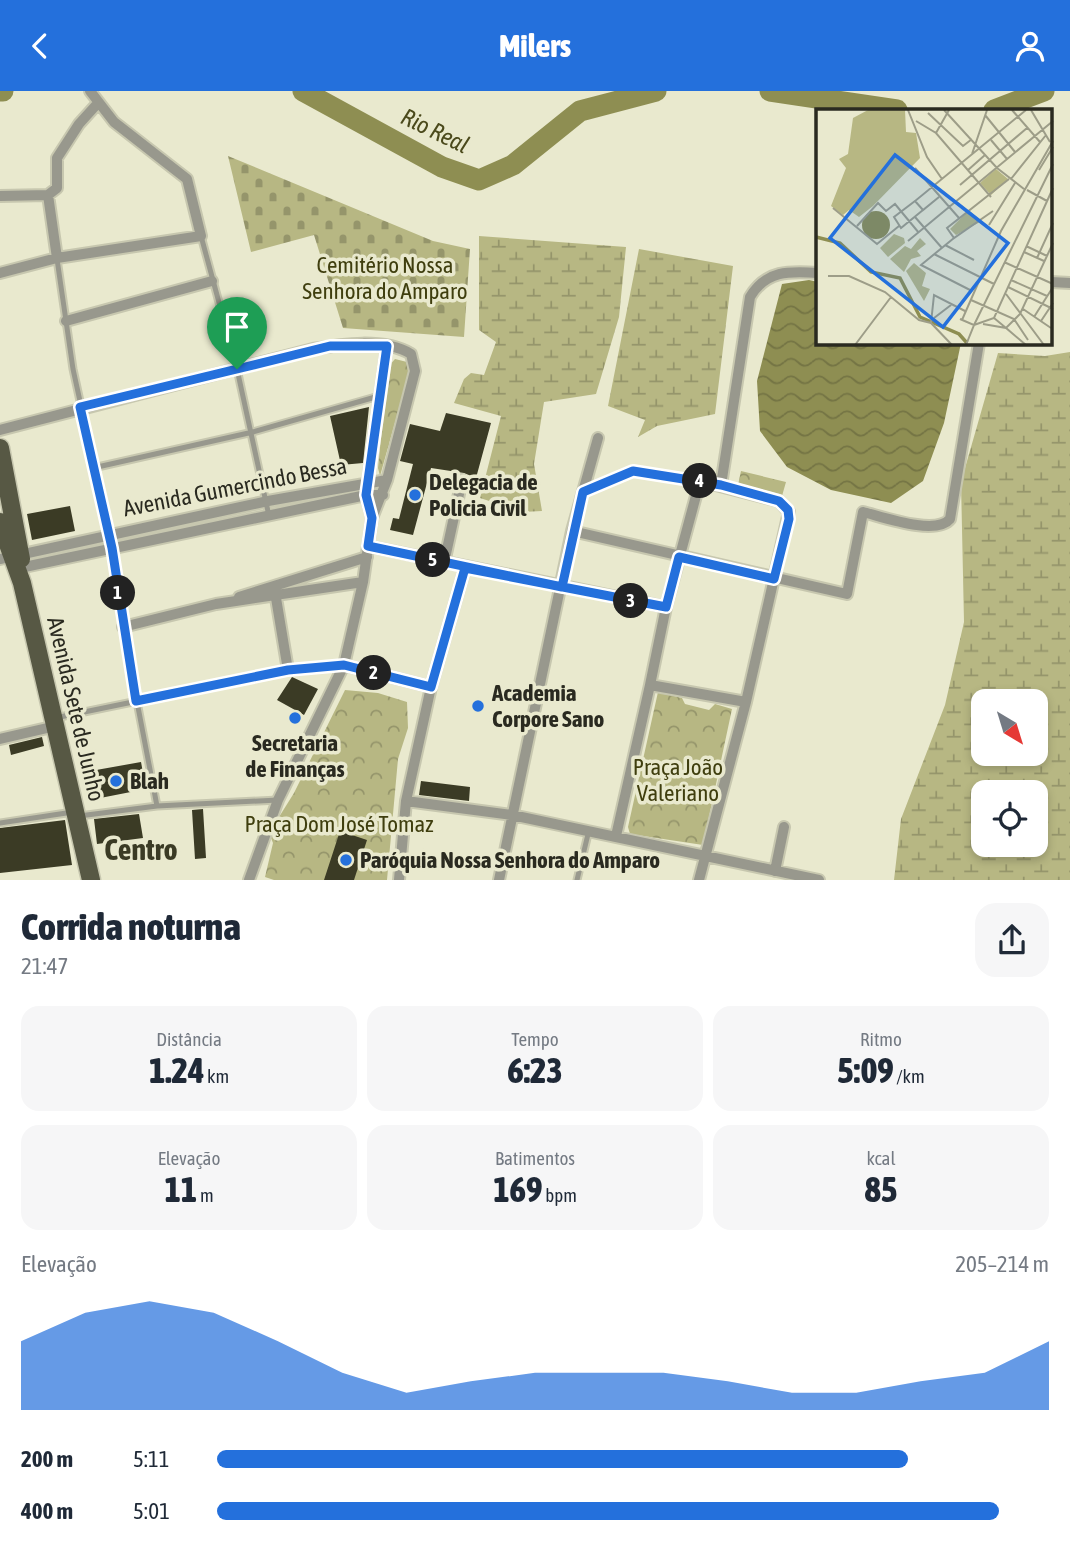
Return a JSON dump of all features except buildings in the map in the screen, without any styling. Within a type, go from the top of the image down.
[{"type":"main road","points":[[0,448],[15,565]]},
{"type":"main road","points":[[0,522],[15,565]]},
{"type":"main road","name":"Avenida Sete de Junho","points":[[15,565],[56,722],[81,846],[91,880]]},
{"type":"main road","name":"Avenida Sete de Junho","points":[[81,846],[81,880]]},
{"type":"street","points":[[0,273],[57,258],[201,236],[187,179],[114,122],[90,91]]},
{"type":"street","points":[[0,196],[48,195],[57,188],[57,158],[79,124],[98,103]]},
{"type":"street","points":[[48,195],[57,258]]},
{"type":"street","points":[[721,485],[750,297],[762,281],[777,273],[816,273]]},
{"type":"street","points":[[66,321],[212,281]]},
{"type":"street","points":[[1052,282],[1070,282]]},
{"type":"street","points":[[572,531],[847,594],[863,512],[927,526],[943,525],[950,519],[979,345]]},
{"type":"street","points":[[0,430],[80,407],[330,346],[387,346],[411,354],[415,371],[383,495],[372,518],[363,582],[344,665],[278,800],[246,879]]},
{"type":"street","points":[[372,518],[366,495],[387,346]]},
{"type":"street","points":[[499,880],[572,531],[598,439]]},
{"type":"street","name":"Avenida Gumercindo Bessa","points":[[15,565],[108,534],[387,480]]},
{"type":"street","points":[[444,563],[461,480]]},
{"type":"street","points":[[617,836],[666,607],[699,481],[779,501],[788,510],[789,519],[746,702],[699,880]]},
{"type":"street","name":"Avenida Gumercindo Bessa","points":[[15,565],[112,548],[366,495],[383,495]]},
{"type":"street","points":[[123,627],[215,604],[368,552],[444,563],[666,607]]},
{"type":"street","points":[[399,880],[406,801],[431,687],[465,568]]},
{"type":"street","points":[[215,604],[276,598],[363,582]]},
{"type":"street","points":[[276,598],[288,670]]},
{"type":"street","points":[[344,665],[431,687]]},
{"type":"street","points":[[650,685],[746,702]]},
{"type":"street","points":[[0,739],[56,722]]},
{"type":"street","points":[[406,801],[512,815],[819,880]]},
{"type":"street","points":[[775,871],[784,827]]},
{"type":"lane","points":[[201,236],[253,432],[270,516]]},
{"type":"lane","points":[[57,258],[80,407],[112,548],[123,627],[157,806]]},
{"type":"lane","points":[[93,468],[253,432],[379,396]]},
{"type":"lane","points":[[583,492],[633,471],[699,481]]},
{"type":"lane","points":[[56,722],[136,701],[288,670],[344,665]]},
{"type":"lane","points":[[0,823],[157,806],[278,800]]},
{"type":"lane","points":[[577,880],[589,830]]},
{"type":"green space","name":"Cemitério Nossa Senhora do Amparo","points":[[228,156],[433,241],[470,249],[464,337],[343,328],[314,235],[251,252]]},
{"type":"green space","points":[[479,236],[626,247],[619,317],[596,394],[544,402],[534,464],[542,511],[523,512],[480,498],[501,416],[454,403],[464,379],[471,373],[484,375],[496,342],[479,330]]},
{"type":"green space","points":[[639,249],[733,266],[715,414],[657,426],[638,437],[645,420],[608,406]]},
{"type":"green space","points":[[1070,352],[1070,880],[894,880],[901,819],[945,705],[964,622],[961,482],[998,353],[1045,356]]},
{"type":"green space","points":[[395,359],[407,362],[410,369],[380,476],[378,468],[388,367]]},
{"type":"green space","points":[[741,471],[786,482],[782,496],[738,485]]},
{"type":"green space","name":"Praça Dom José Tomaz","points":[[345,690],[378,693],[407,702],[408,728],[398,759],[387,880],[274,880],[265,877],[273,843],[269,833],[294,793]]},
{"type":"green space","name":"Praça João Valeriano","points":[[658,692],[682,698],[685,704],[709,710],[715,704],[732,709],[703,845],[630,834],[628,827]]},
{"type":"water","points":[[816,282],[816,345],[961,345],[944,423],[923,481],[891,503],[831,490],[787,467],[760,431],[757,381],[782,284]]},
{"type":"waterway","name":"Rio Real","points":[[303,91],[442,167],[479,180],[513,165],[580,111],[656,91]]},
{"type":"waterway","name":"Rio Real","points":[[770,91],[890,109]]},
{"type":"waterway","name":"Rio Real","points":[[997,109],[1044,91]]},
{"type":"place","name":"Delegacia de Policia Civil","points":[[415,495]]},
{"type":"place","name":"Academia Corpore Sano","points":[[478,706]]},
{"type":"place","name":"Secretaria de Finanças","points":[[295,718]]},
{"type":"place","name":"Blah","points":[[116,781]]},
{"type":"place","name":"Paróquia Nossa Senhora do Amparo","points":[[346,860]]},
{"type":"district","name":"Centro","points":[[141,850]]},
{"type":"route","points":[[237,369],[80,407],[112,548],[136,701],[288,670],[344,665],[431,687],[465,568],[562,587],[666,607],[679,557],[774,579],[789,519],[789,512],[782,503],[721,485],[633,471],[583,492],[572,531],[562,587],[368,546],[372,518],[366,495],[387,346],[330,346],[237,369]]}]
